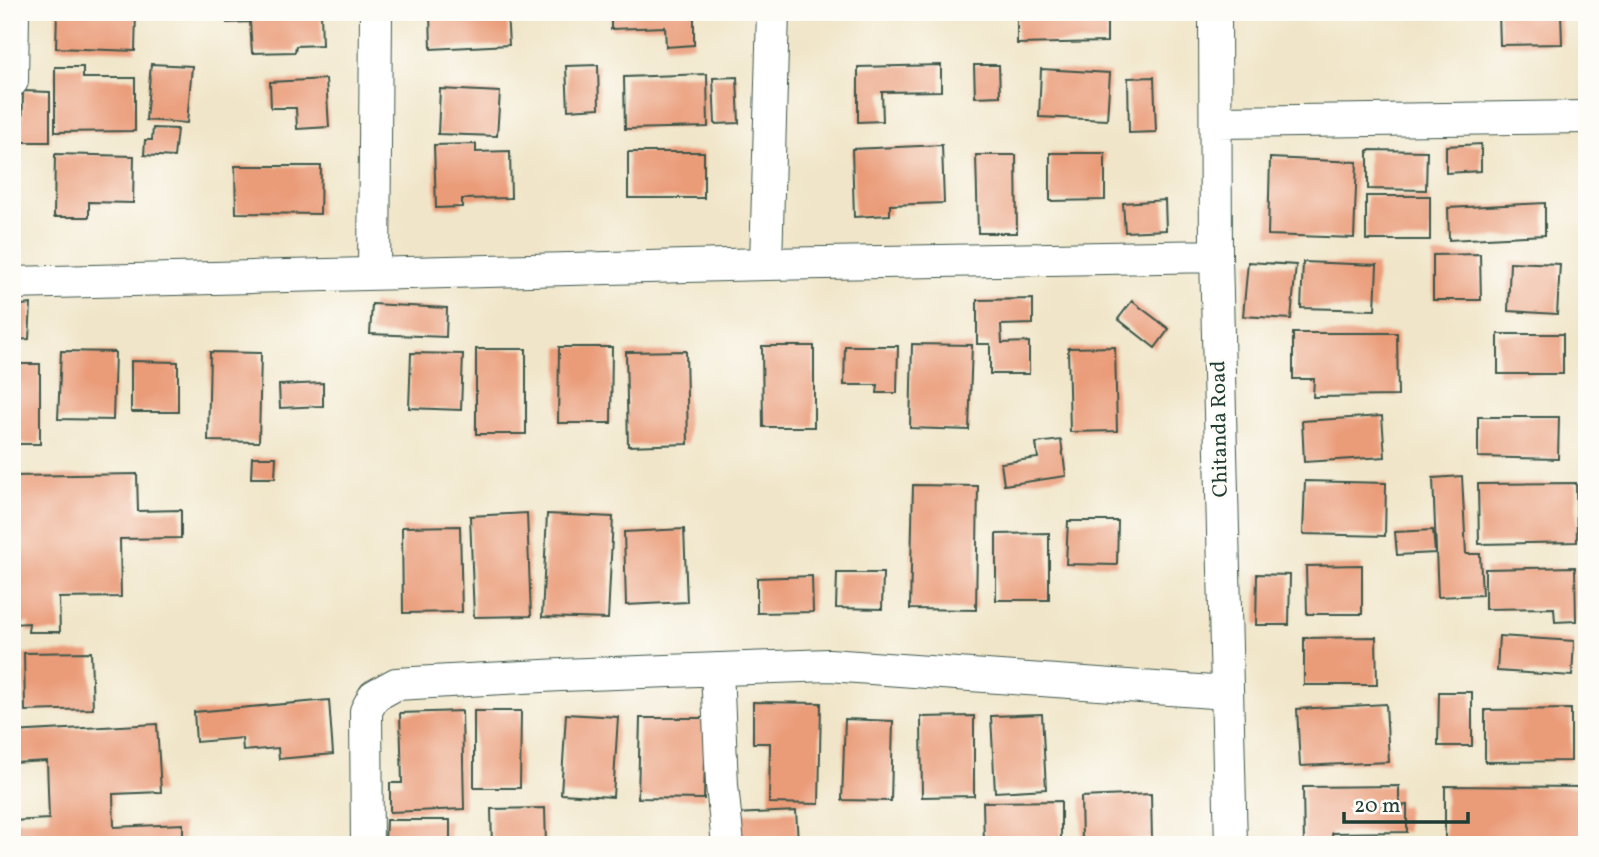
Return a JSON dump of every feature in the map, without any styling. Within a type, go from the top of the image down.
[{"type":"street","points":[[12,81],[13,12]]},
{"type":"street","points":[[374,273],[376,12]]},
{"type":"street","points":[[766,264],[773,12]]},
{"type":"street","name":"Chitanda Road","points":[[1215,12],[1216,256],[1231,845]]},
{"type":"street","points":[[1216,122],[1587,117]]},
{"type":"street","points":[[12,283],[1216,256]]},
{"type":"street","points":[[367,845],[366,711],[374,696],[396,684],[829,665],[1227,693]]},
{"type":"street","points":[[717,669],[722,785],[728,845]]},
{"type":"building","points":[[57,12],[136,12],[135,51],[56,48]]},
{"type":"building","points":[[227,12],[321,12],[322,45],[296,46],[295,52],[252,53],[250,22],[227,23]]},
{"type":"building","points":[[430,12],[507,12],[509,45],[431,49]]},
{"type":"building","points":[[611,12],[694,12],[694,45],[666,47],[665,27],[611,29]]},
{"type":"building","points":[[1017,12],[1107,12],[1107,42],[1017,44]]},
{"type":"building","points":[[1499,12],[1561,12],[1562,44],[1500,45]]},
{"type":"building","points":[[1581,12],[1587,12],[1587,36],[1581,36]]},
{"type":"building","points":[[151,64],[192,66],[187,123],[146,120]]},
{"type":"building","points":[[598,65],[599,108],[568,110],[566,66]]},
{"type":"building","points":[[941,65],[941,91],[882,92],[883,121],[858,122],[858,67]]},
{"type":"building","points":[[974,65],[999,65],[1000,96],[975,97]]},
{"type":"building","points":[[55,67],[83,67],[83,78],[135,78],[135,131],[55,132]]},
{"type":"building","points":[[1041,69],[1110,73],[1107,120],[1039,117]]},
{"type":"building","points":[[707,74],[708,127],[625,129],[624,77]]},
{"type":"building","points":[[737,77],[739,123],[715,124],[713,78]]},
{"type":"building","points":[[1154,77],[1156,132],[1129,133],[1128,78]]},
{"type":"building","points":[[326,79],[329,127],[297,129],[296,108],[271,108],[270,82]]},
{"type":"building","points":[[440,89],[500,92],[497,136],[438,134]]},
{"type":"building","points":[[23,91],[50,92],[50,142],[22,142]]},
{"type":"building","points":[[153,128],[177,129],[174,157],[144,155],[145,140],[152,140]]},
{"type":"building","points":[[476,144],[476,152],[510,151],[511,198],[462,199],[462,207],[436,208],[434,145]]},
{"type":"building","points":[[1481,144],[1481,171],[1446,173],[1446,146]]},
{"type":"building","points":[[942,145],[944,203],[890,205],[890,215],[854,217],[852,149]]},
{"type":"building","points":[[1368,150],[1427,151],[1426,190],[1368,189]]},
{"type":"building","points":[[628,152],[704,152],[704,198],[628,198]]},
{"type":"building","points":[[1050,153],[1105,153],[1105,200],[1050,201]]},
{"type":"building","points":[[55,154],[134,156],[133,203],[89,202],[89,217],[54,217]]},
{"type":"building","points":[[976,155],[1016,155],[1017,233],[978,233]]},
{"type":"building","points":[[1270,158],[1357,162],[1354,238],[1268,235]]},
{"type":"building","points":[[235,166],[321,166],[320,214],[236,213]]},
{"type":"building","points":[[1366,196],[1430,196],[1430,240],[1366,240]]},
{"type":"building","points":[[1165,200],[1166,230],[1125,232],[1123,203]]},
{"type":"building","points":[[1545,203],[1545,235],[1449,240],[1448,208]]},
{"type":"building","points":[[1480,254],[1481,300],[1433,300],[1433,255]]},
{"type":"building","points":[[1248,262],[1296,265],[1291,319],[1243,316]]},
{"type":"building","points":[[1303,262],[1377,265],[1375,310],[1301,308]]},
{"type":"building","points":[[1510,262],[1560,264],[1557,314],[1508,311]]},
{"type":"building","points":[[1033,299],[1033,324],[1001,325],[1002,343],[1029,342],[1029,374],[990,374],[990,344],[977,344],[977,300]]},
{"type":"building","points":[[1132,301],[1169,329],[1155,348],[1118,319]]},
{"type":"building","points":[[31,304],[29,339],[12,340],[12,306]]},
{"type":"building","points":[[372,304],[447,308],[446,337],[370,334]]},
{"type":"building","points":[[1293,333],[1397,333],[1398,396],[1313,397],[1314,379],[1293,379]]},
{"type":"building","points":[[1498,334],[1563,334],[1563,374],[1498,374]]},
{"type":"building","points":[[912,344],[972,345],[969,430],[910,428]]},
{"type":"building","points":[[762,346],[814,346],[814,427],[763,427]]},
{"type":"building","points":[[845,346],[898,346],[897,393],[877,393],[878,385],[844,385]]},
{"type":"building","points":[[559,347],[612,347],[611,423],[558,423]]},
{"type":"building","points":[[1115,347],[1117,431],[1070,432],[1068,348]]},
{"type":"building","points":[[476,349],[526,349],[526,434],[476,434]]},
{"type":"building","points":[[61,351],[115,352],[113,420],[58,419]]},
{"type":"building","points":[[686,351],[688,444],[628,446],[626,352]]},
{"type":"building","points":[[210,352],[261,353],[259,442],[208,441]]},
{"type":"building","points":[[411,353],[463,354],[461,410],[409,408]]},
{"type":"building","points":[[131,361],[178,362],[178,412],[131,412]]},
{"type":"building","points":[[12,364],[40,364],[40,444],[12,444]]},
{"type":"building","points":[[323,383],[323,406],[280,408],[279,385]]},
{"type":"building","points":[[1382,416],[1385,457],[1304,462],[1302,421]]},
{"type":"building","points":[[1478,417],[1559,417],[1558,459],[1478,457]]},
{"type":"building","points":[[1061,440],[1066,476],[1004,485],[1001,463],[1038,458],[1036,443]]},
{"type":"building","points":[[252,457],[276,457],[275,478],[251,478]]},
{"type":"building","points":[[137,474],[138,511],[181,510],[181,538],[120,539],[121,597],[59,598],[60,632],[28,632],[29,623],[12,624],[12,601],[17,601],[17,574],[12,574],[12,476]]},
{"type":"building","points":[[1462,476],[1466,554],[1480,554],[1482,595],[1438,597],[1433,478]]},
{"type":"building","points":[[1305,481],[1386,483],[1385,536],[1303,534]]},
{"type":"building","points":[[1576,483],[1577,542],[1479,544],[1478,484]]},
{"type":"building","points":[[913,485],[978,486],[976,610],[910,609]]},
{"type":"building","points":[[527,513],[531,616],[474,617],[470,516]]},
{"type":"building","points":[[547,514],[613,517],[608,619],[542,617]]},
{"type":"building","points":[[1068,521],[1118,521],[1117,565],[1066,564]]},
{"type":"building","points":[[460,526],[462,612],[403,613],[402,527]]},
{"type":"building","points":[[684,529],[687,602],[626,605],[624,532]]},
{"type":"building","points":[[1433,530],[1435,553],[1397,555],[1395,532]]},
{"type":"building","points":[[1049,533],[1049,600],[996,600],[996,534]]},
{"type":"building","points":[[1362,565],[1362,614],[1307,614],[1306,566]]},
{"type":"building","points":[[1575,567],[1576,621],[1555,622],[1554,608],[1485,609],[1485,569]]},
{"type":"building","points":[[837,573],[883,573],[882,609],[836,608]]},
{"type":"building","points":[[1257,574],[1290,575],[1289,625],[1256,625]]},
{"type":"building","points":[[812,576],[813,612],[757,613],[757,578]]},
{"type":"building","points":[[1499,636],[1574,641],[1572,676],[1497,671]]},
{"type":"building","points":[[1376,637],[1377,685],[1304,685],[1304,638]]},
{"type":"building","points":[[91,652],[93,709],[25,711],[24,653]]},
{"type":"building","points":[[1439,692],[1472,692],[1472,746],[1438,746]]},
{"type":"building","points":[[329,700],[333,754],[279,759],[278,748],[243,751],[242,738],[196,742],[194,712]]},
{"type":"building","points":[[753,702],[821,703],[819,804],[769,803],[770,743],[753,743]]},
{"type":"building","points":[[1386,704],[1389,762],[1300,766],[1297,709]]},
{"type":"building","points":[[1571,709],[1571,761],[1485,762],[1485,710]]},
{"type":"building","points":[[462,711],[464,809],[390,812],[390,783],[402,783],[400,713]]},
{"type":"building","points":[[474,711],[521,711],[520,788],[474,788]]},
{"type":"building","points":[[566,714],[618,717],[613,797],[561,794]]},
{"type":"building","points":[[1042,714],[1046,789],[995,792],[991,716]]},
{"type":"building","points":[[974,716],[974,796],[922,797],[921,717]]},
{"type":"building","points":[[640,718],[706,718],[704,799],[638,798]]},
{"type":"building","points":[[845,719],[893,721],[891,801],[842,800]]},
{"type":"building","points":[[157,724],[161,792],[113,794],[114,827],[183,824],[183,844],[12,845],[12,821],[49,819],[47,761],[12,763],[12,732]]},
{"type":"building","points":[[1399,786],[1399,806],[1407,805],[1407,832],[1332,833],[1333,845],[1304,845],[1303,787]]},
{"type":"building","points":[[1445,786],[1587,787],[1587,839],[1578,839],[1578,845],[1537,845],[1537,838],[1482,838],[1482,845],[1445,845]]},
{"type":"building","points":[[1151,794],[1152,839],[1082,842],[1081,797]]},
{"type":"building","points":[[1061,801],[1061,845],[984,845],[983,802]]},
{"type":"building","points":[[545,808],[546,845],[492,845],[491,809]]},
{"type":"building","points":[[796,811],[798,841],[735,844],[733,814]]},
{"type":"building","points":[[386,820],[450,820],[450,845],[385,845]]}]
